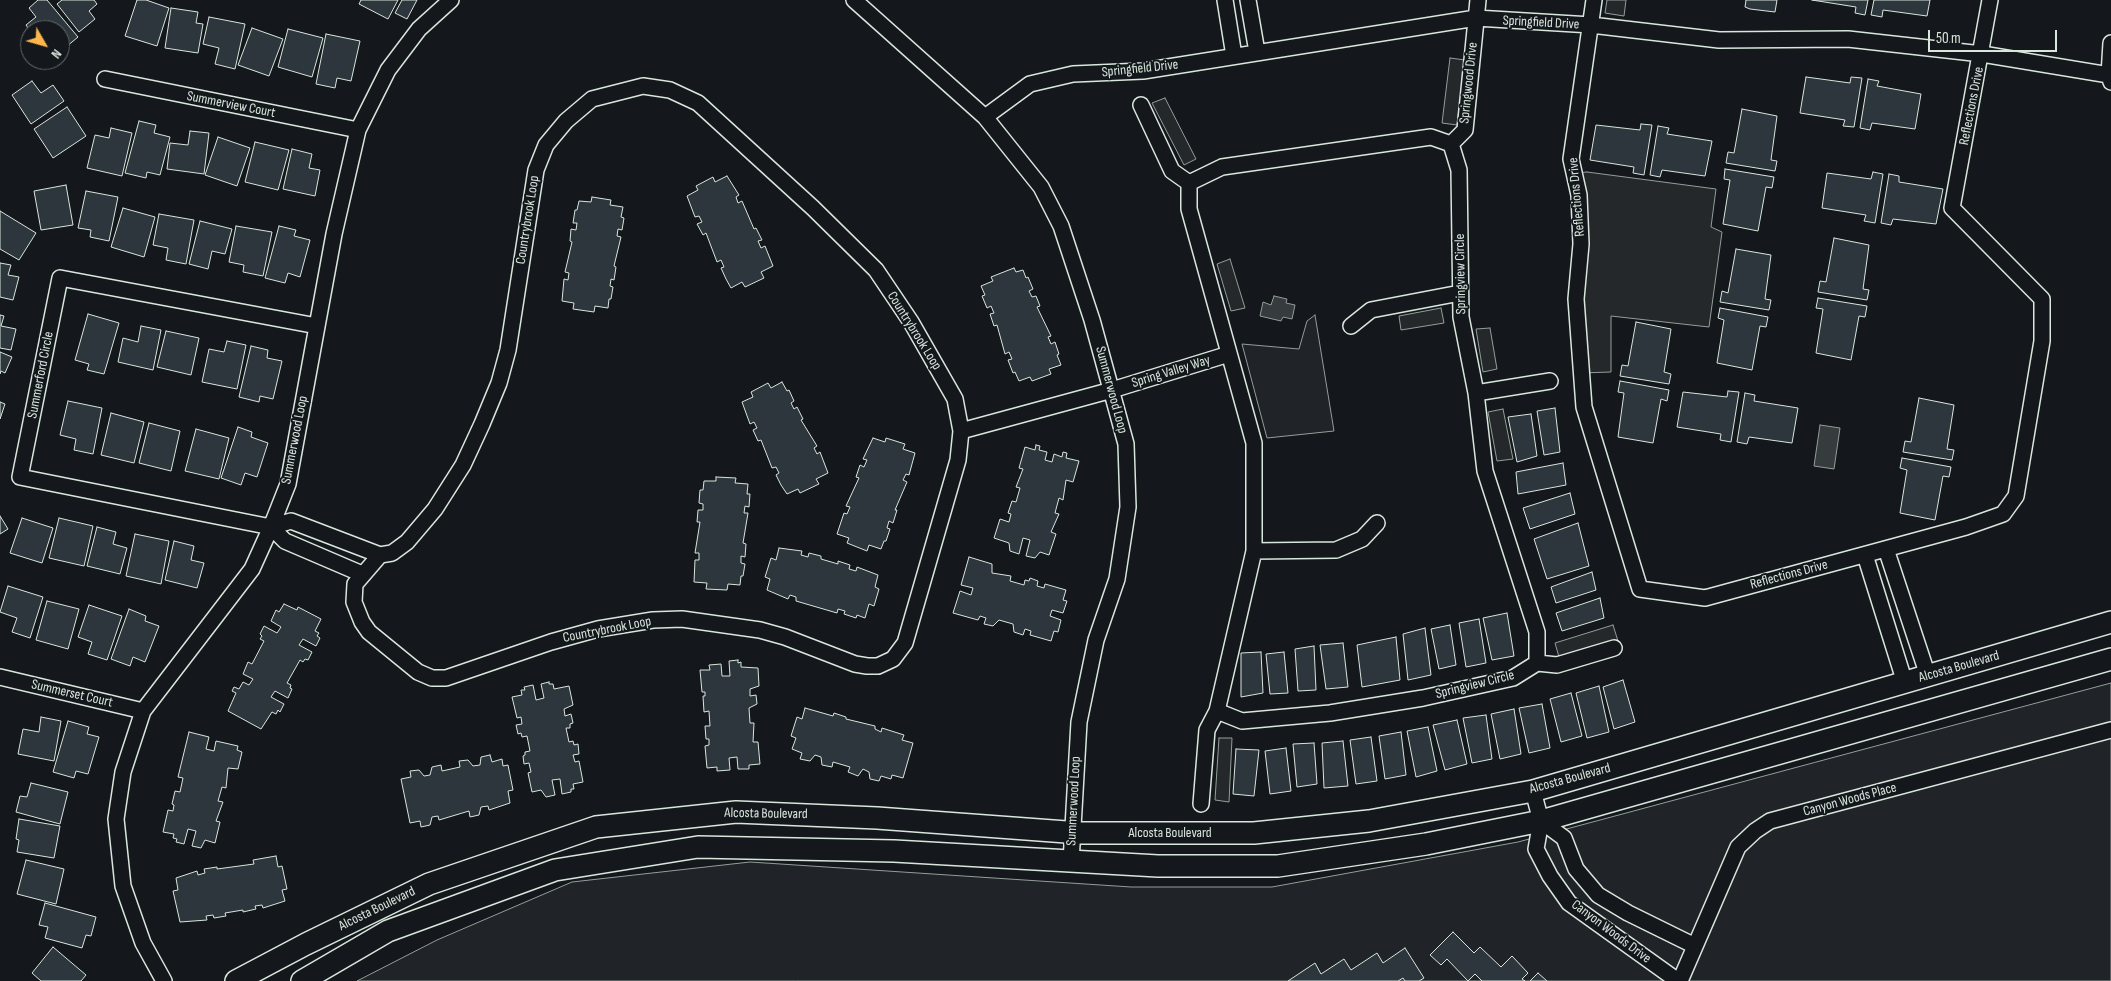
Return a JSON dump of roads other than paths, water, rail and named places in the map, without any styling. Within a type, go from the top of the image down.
[{"type":"main road","name":"Alcosta Boulevard","points":[[236,981],[306,944],[429,884],[596,826],[736,812],[877,818],[1071,833],[1254,834],[1369,820],[1533,790],[2111,622]]},
{"type":"main road","name":"Alcosta Boulevard","points":[[302,981],[388,931],[555,870],[698,846],[894,851],[1158,866],[1278,866],[1426,844],[1541,821],[2111,659]]},
{"type":"street","name":"Summerwood Loop","points":[[164,981],[143,944],[123,886],[116,819],[123,772],[143,711],[252,569],[271,527],[288,484],[334,234],[358,130],[388,70],[419,29],[451,0]]},
{"type":"street","name":"Summerwood Loop","points":[[854,0],[985,117],[1041,187],[1061,226],[1112,390],[1126,444],[1128,506],[1117,579],[1096,640],[1079,722],[1071,833],[1071,862]]},
{"type":"street","points":[[1225,0],[1234,56]]},
{"type":"street","points":[[1248,0],[1257,52]]},
{"type":"street","name":"Springwood Drive","points":[[1451,144],[1465,130],[1478,0]]},
{"type":"street","points":[[1591,25],[1594,0]]},
{"type":"street","points":[[1982,54],[1990,0]]},
{"type":"street","name":"Springfield Drive","points":[[985,117],[1030,84],[1073,74],[1143,71],[1476,18],[1591,25],[1719,40],[1848,39],[1982,54],[2110,78]]},
{"type":"street","name":"Reflections Drive","points":[[1591,25],[1571,160],[1579,195],[1581,244],[1576,299],[1584,407],[1640,589],[1705,598],[1966,528],[2003,514],[2016,496],[2042,341],[2042,299],[1952,208],[1982,54]]},
{"type":"street","points":[[2110,78],[2111,44]]},
{"type":"street","name":"Summerview Court","points":[[105,80],[358,130]]},
{"type":"street","name":"Countrybrook Loop","points":[[643,86],[670,90],[698,102],[813,208],[876,270],[911,322],[955,399],[961,431],[958,460],[908,634],[900,652],[893,659],[878,666],[855,664],[760,630],[672,620],[630,623],[598,629],[551,642],[446,678],[432,678],[418,672],[375,640],[365,627],[354,602],[353,592],[362,574],[380,555],[392,553],[407,542],[434,509],[464,465],[499,383],[514,317],[536,170],[546,145],[566,121],[592,99],[643,86]]},
{"type":"street","points":[[1141,105],[1172,171],[1189,183]]},
{"type":"street","points":[[1189,183],[1222,167],[1431,137],[1451,144]]},
{"type":"street","name":"Springview Circle","points":[[1217,711],[1242,721],[1330,713],[1423,698],[1513,678],[1537,662],[1537,632],[1485,470],[1476,392],[1461,317],[1459,170],[1451,144]]},
{"type":"street","points":[[1189,183],[1189,210],[1254,443],[1254,551],[1217,711],[1207,730],[1201,804]]},
{"type":"street","name":"Summerford Circle","points":[[271,527],[20,477],[60,278],[317,326]]},
{"type":"street","points":[[1351,326],[1371,310],[1460,293]]},
{"type":"street","name":"Spring Valley Way","points":[[1112,390],[1229,354]]},
{"type":"street","points":[[1476,392],[1550,382]]},
{"type":"street","points":[[961,431],[1112,390]]},
{"type":"street","points":[[271,527],[291,521],[380,555]]},
{"type":"street","points":[[1254,551],[1336,550],[1362,540],[1377,523]]},
{"type":"street","points":[[271,527],[286,541],[362,574]]},
{"type":"street","points":[[1886,549],[1928,676]]},
{"type":"street","points":[[1865,555],[1905,683]]},
{"type":"street","points":[[1537,662],[1557,665],[1614,648]]},
{"type":"street","name":"Summerset Court","points":[[0,677],[143,711]]},
{"type":"street","name":"Canyon Woods Place","points":[[1679,981],[1738,847],[1755,831],[1770,822],[2111,730]]},
{"type":"street","name":"Canyon Woods Drive","points":[[1533,790],[1541,821],[1536,849],[1550,876],[1569,903],[1679,981]]},
{"type":"street","name":"Canyon Woods Drive","points":[[1541,821],[1564,838],[1576,869],[1598,895],[1628,914],[1695,946]]}]
